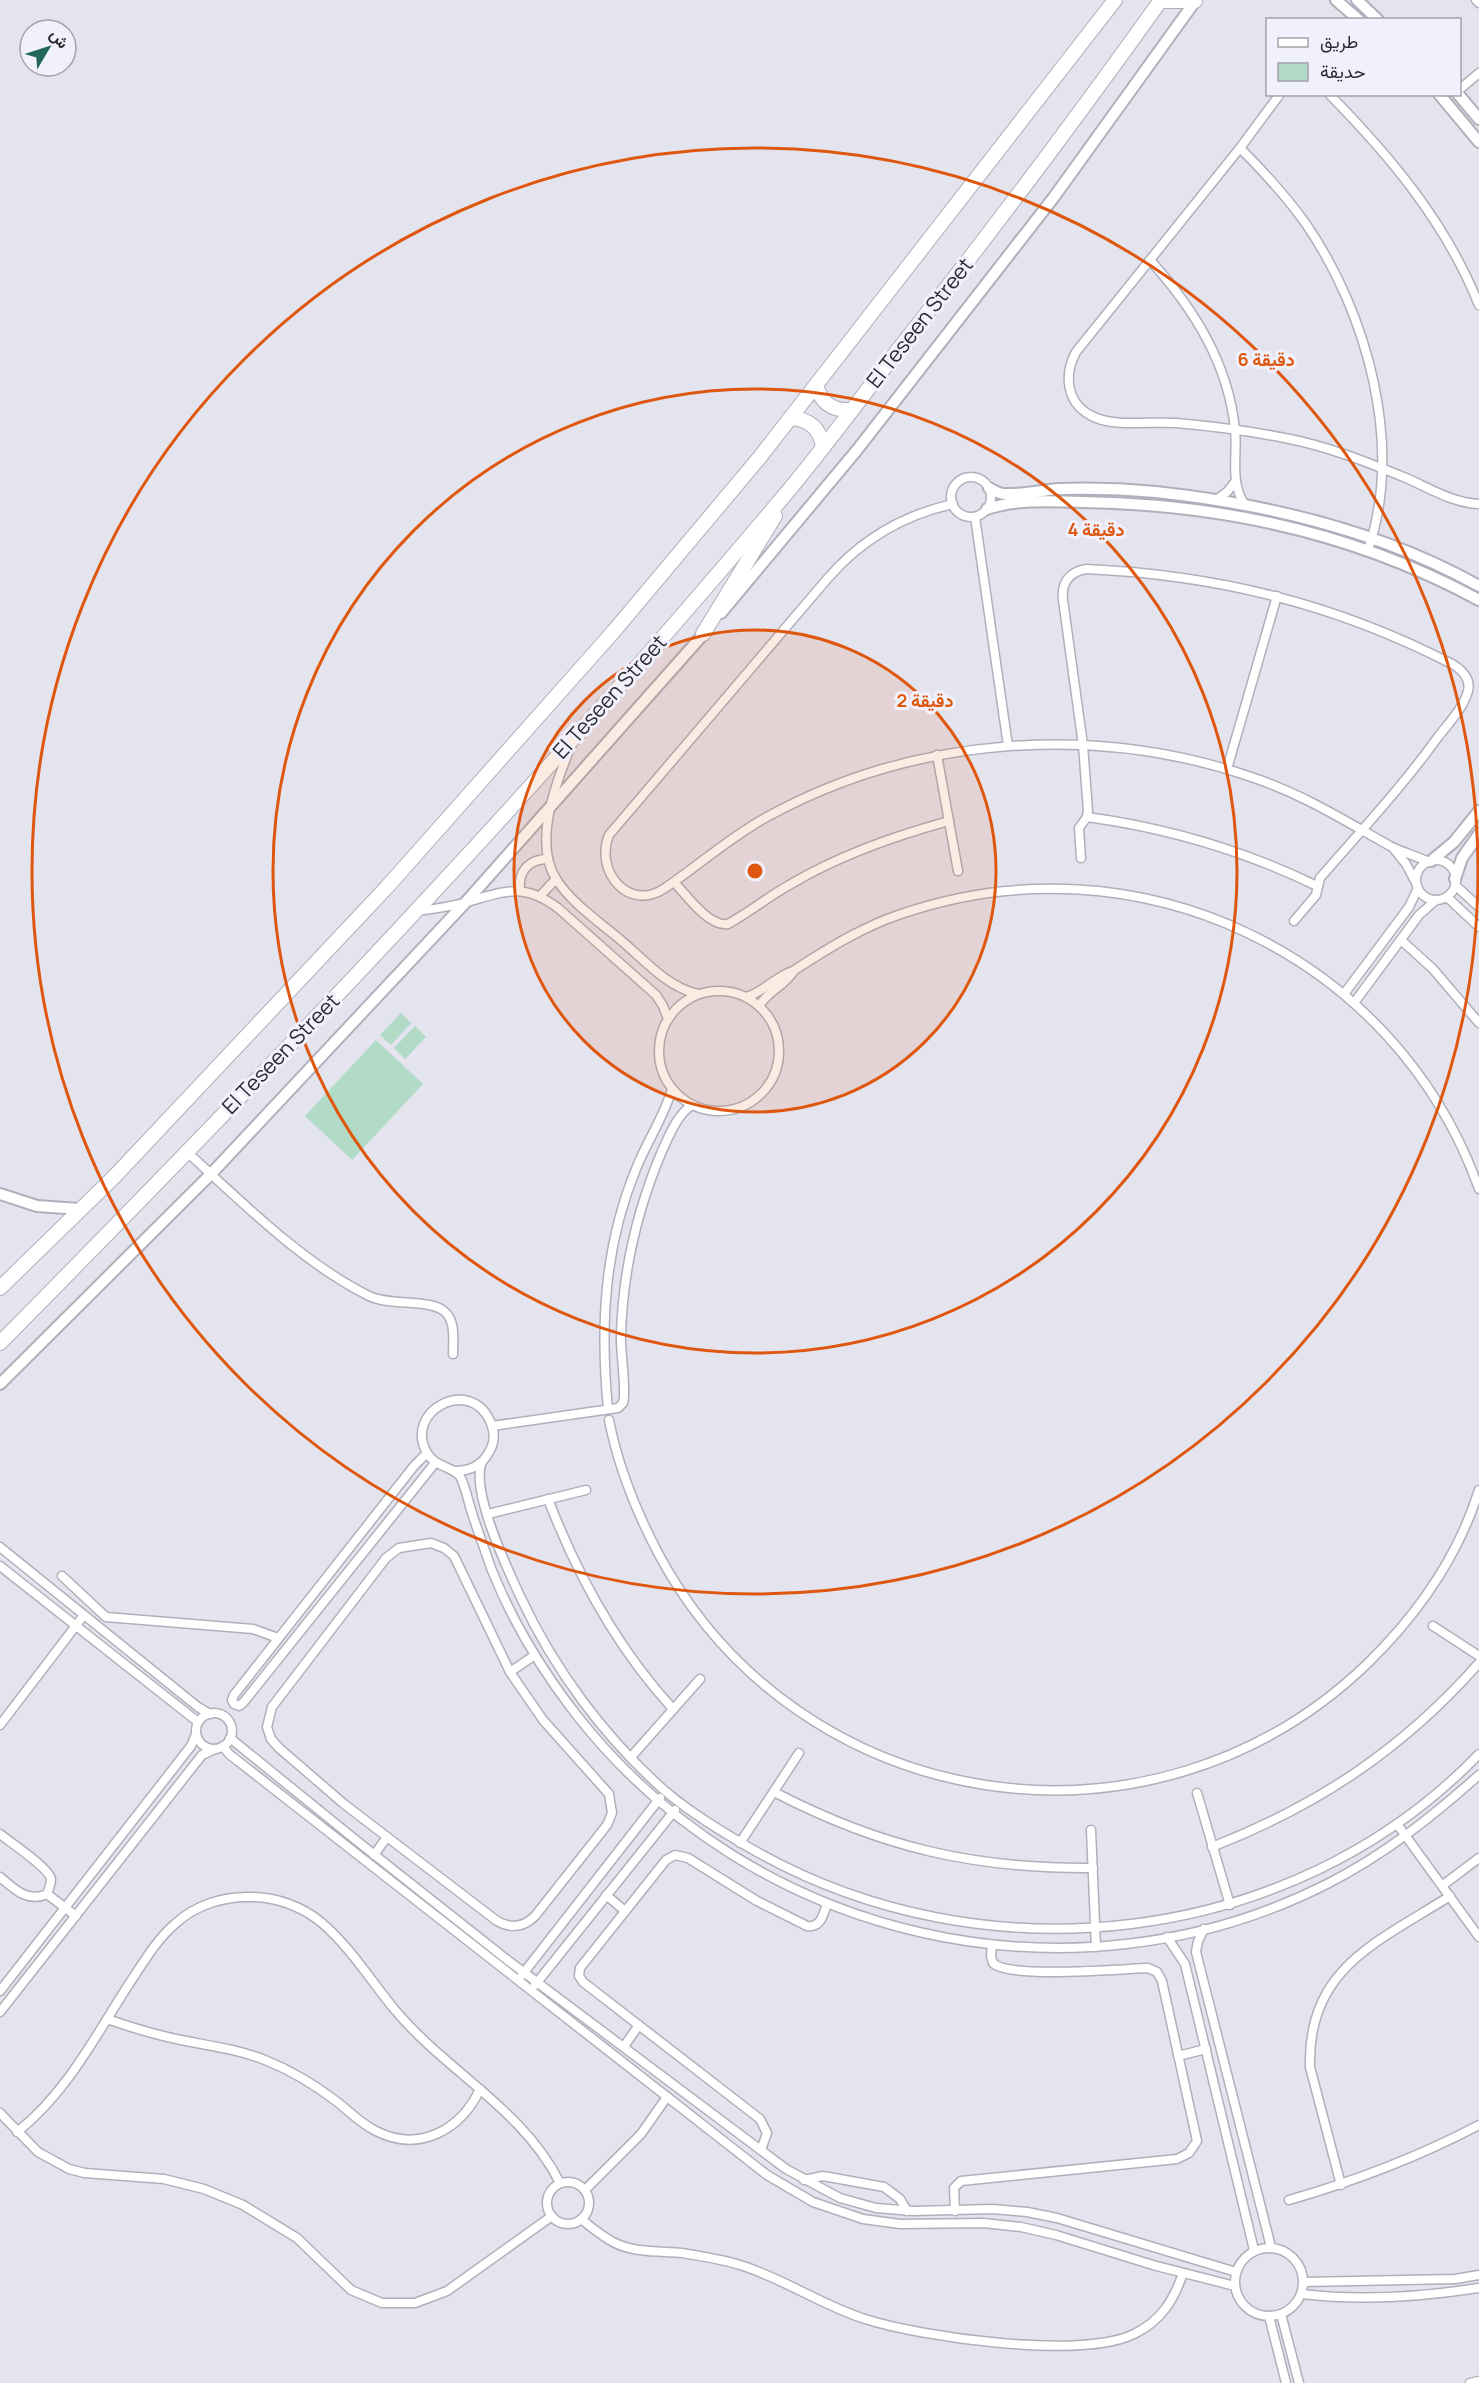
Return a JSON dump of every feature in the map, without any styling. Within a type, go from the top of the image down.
[{"type":"main road","name":"El Teseen Street","points":[[0,1288],[114,1177],[387,887],[614,631],[790,418],[1115,0]]},
{"type":"main road","name":"El Teseen Street","points":[[0,1343],[417,912],[642,663],[797,481],[1016,200],[1161,0]]},
{"type":"main road","points":[[1161,0],[1195,0]]},
{"type":"main road","points":[[816,385],[819,394],[832,408],[852,410]]},
{"type":"main road","points":[[790,418],[800,418],[809,422],[821,437],[823,447]]},
{"type":"main road","points":[[703,634],[797,481]]},
{"type":"street","points":[[0,1384],[211,1174],[465,903],[703,634],[857,450],[1054,197],[1195,0]]},
{"type":"street","points":[[1336,0],[1352,3],[1375,18]]},
{"type":"street","points":[[1476,0],[1479,3]]},
{"type":"street","points":[[1352,3],[1358,18]]},
{"type":"street","points":[[1461,88],[1479,73]]},
{"type":"street","points":[[1279,96],[1240,148],[1076,352],[1068,370],[1068,380],[1074,399],[1087,414],[1105,421],[1178,423],[1309,443],[1382,469],[1457,500],[1479,504]]},
{"type":"street","points":[[1331,96],[1372,138],[1428,208],[1459,259],[1479,305]]},
{"type":"street","points":[[1441,96],[1479,142]]},
{"type":"street","points":[[1460,96],[1479,119]]},
{"type":"street","points":[[1240,148],[1286,198],[1324,252],[1363,343],[1372,375],[1381,438],[1382,493],[1370,545]]},
{"type":"street","points":[[1150,260],[1186,303],[1214,351],[1231,404],[1236,431],[1235,482],[1238,494],[1245,505]]},
{"type":"street","points":[[1479,586],[1424,559],[1370,545],[1240,516],[1156,505],[1042,502],[1006,504],[987,509],[975,517],[958,512],[953,504],[953,490],[963,479],[977,478],[989,488],[1006,494],[1099,489],[1157,492],[1245,505],[1296,516],[1370,545],[1479,600]]},
{"type":"street","points":[[1216,500],[1235,482]]},
{"type":"street","points":[[987,509],[991,495],[989,488]]},
{"type":"street","points":[[953,504],[917,514],[884,530],[840,564],[609,835],[604,844],[605,865],[610,875],[622,887],[630,893],[649,896],[658,893],[733,838],[798,801],[865,774],[937,755],[1008,746],[1083,745],[1171,755],[1227,769],[1287,790],[1363,829],[1392,847],[1430,861],[1437,860],[1448,864],[1452,868],[1455,882],[1479,907]]},
{"type":"street","points":[[975,517],[1008,746]]},
{"type":"street","points":[[1081,858],[1079,828],[1087,818],[1088,811],[1083,745],[1062,593],[1063,586],[1072,574],[1086,569],[1157,574],[1223,583],[1277,596],[1334,613],[1395,636],[1463,670],[1468,679],[1468,690],[1446,727],[1406,780],[1320,878],[1313,898],[1294,921]]},
{"type":"street","points":[[1227,769],[1277,596]]},
{"type":"street","points":[[573,740],[555,784],[550,807],[548,859],[556,879],[585,909],[670,982],[683,990],[698,994]]},
{"type":"street","points":[[937,755],[958,870]]},
{"type":"street","points":[[1344,994],[1409,907],[1417,886],[1418,871],[1454,842],[1479,811]]},
{"type":"street","points":[[1087,818],[1149,827],[1208,842],[1263,861],[1317,886]]},
{"type":"street","points":[[674,882],[711,921],[716,924],[728,924],[821,868],[885,841],[949,821]]},
{"type":"street","points":[[1354,1003],[1423,910],[1436,900],[1447,897],[1455,882],[1462,858],[1479,834]]},
{"type":"street","points":[[1392,847],[1406,864],[1417,886],[1428,898],[1436,900]]},
{"type":"street","points":[[520,890],[520,876],[528,865],[541,859],[548,859]]},
{"type":"street","points":[[540,896],[556,879]]},
{"type":"street","points":[[746,997],[762,991],[785,974],[793,972],[860,931],[899,914],[982,893],[1025,888],[1068,888],[1142,897],[1194,910],[1234,926],[1309,967],[1344,994],[1393,1041],[1426,1085],[1454,1132],[1479,1189]]},
{"type":"street","points":[[417,912],[465,903],[493,893],[520,890],[540,896],[574,922],[656,995],[668,1019]]},
{"type":"street","points":[[1447,897],[1479,927]]},
{"type":"street","points":[[574,922],[585,909]]},
{"type":"street","points":[[1401,940],[1433,969],[1479,1023]]},
{"type":"street","points":[[759,1006],[767,995],[788,979],[793,972]]},
{"type":"street","points":[[722,991],[746,997],[768,1016],[778,1041],[777,1067],[769,1084],[756,1099],[737,1108],[714,1111],[692,1105],[672,1089],[664,1076],[660,1062],[659,1047],[668,1019],[686,1000],[698,994],[722,991]]},
{"type":"street","points":[[608,1409],[603,1340],[605,1297],[611,1252],[630,1186],[672,1089]]},
{"type":"street","points":[[492,1426],[618,1408],[624,1400],[621,1359],[622,1312],[635,1228],[652,1174],[666,1143],[679,1118],[692,1105]]},
{"type":"street","points":[[187,1152],[267,1224],[347,1284],[371,1297],[394,1303],[432,1306],[442,1310],[450,1317],[453,1325],[453,1354]]},
{"type":"street","points":[[0,1194],[37,1206],[79,1209]]},
{"type":"street","points":[[1479,1754],[1447,1785],[1397,1824],[1317,1871],[1269,1892],[1230,1905],[1177,1918],[1095,1928],[1042,1930],[998,1928],[911,1913],[860,1899],[810,1880],[740,1843],[665,1791],[631,1757],[581,1698],[549,1650],[517,1590],[488,1514],[478,1479],[482,1462],[494,1440],[492,1426],[485,1413],[473,1403],[459,1400],[443,1403],[430,1413],[426,1420],[422,1437],[427,1453],[435,1463],[454,1471],[462,1480],[480,1538],[505,1602],[535,1656],[574,1712],[603,1748],[672,1814],[743,1862],[780,1883],[827,1904],[908,1930],[992,1945],[1044,1948],[1096,1947],[1167,1937],[1204,1929],[1266,1910],[1315,1890],[1353,1870],[1406,1836],[1479,1775]]},
{"type":"street","points":[[609,1420],[618,1459],[646,1530],[670,1575],[698,1617],[732,1655],[768,1689],[816,1723],[849,1742],[894,1762],[940,1777],[987,1786],[1041,1791],[1117,1786],[1207,1764],[1257,1742],[1304,1715],[1347,1683],[1386,1645],[1420,1603],[1444,1570],[1474,1506],[1479,1490]]},
{"type":"street","points":[[427,1453],[414,1466],[234,1695],[232,1700],[234,1704],[239,1706],[243,1703],[435,1463]]},
{"type":"street","points":[[454,1471],[469,1469],[482,1462]]},
{"type":"street","points":[[488,1514],[586,1490]]},
{"type":"street","points":[[548,1499],[576,1563],[603,1616],[635,1664],[673,1709]]},
{"type":"street","points":[[431,1543],[444,1548],[454,1556],[510,1672],[556,1735],[609,1794],[612,1807],[607,1825],[535,1916],[515,1927],[497,1921],[322,1786],[274,1744],[267,1727],[272,1707],[386,1558],[393,1551],[405,1546],[431,1543]]},
{"type":"street","points":[[0,1547],[198,1707],[210,1714],[219,1714],[227,1720],[231,1729],[230,1738],[219,1747],[202,1755],[0,2012]]},
{"type":"street","points":[[0,1566],[198,1722]]},
{"type":"street","points":[[62,1576],[106,1617],[254,1629],[278,1638]]},
{"type":"street","points":[[0,1725],[84,1615]]},
{"type":"street","points":[[1433,1626],[1479,1656]]},
{"type":"street","points":[[510,1672],[535,1656]]},
{"type":"street","points":[[1212,1847],[1289,1814],[1360,1771],[1425,1719],[1479,1663]]},
{"type":"street","points":[[631,1757],[700,1679]]},
{"type":"street","points":[[0,1991],[191,1746],[198,1722],[210,1714]]},
{"type":"street","points":[[196,1734],[202,1745],[219,1747],[229,1754],[782,2185],[813,2202],[863,2219],[900,2224],[982,2223],[1021,2227],[1235,2286]]},
{"type":"street","points":[[230,1738],[374,1855],[524,1971],[804,2180],[840,2198],[876,2208],[907,2211],[993,2209],[1042,2214],[1236,2272]]},
{"type":"street","points":[[740,1843],[799,1753]]},
{"type":"street","points":[[518,1980],[665,1791]]},
{"type":"street","points":[[774,1792],[849,1827],[928,1852],[1010,1866],[1093,1868]]},
{"type":"street","points":[[1197,1793],[1230,1905]]},
{"type":"street","points":[[531,1990],[681,1803]]},
{"type":"street","points":[[1397,1824],[1479,1937]]},
{"type":"street","points":[[1091,1830],[1096,1947]]},
{"type":"street","points":[[0,1834],[49,1874],[51,1883],[47,1894]]},
{"type":"street","points":[[374,1855],[387,1837]]},
{"type":"street","points":[[761,2150],[767,2139],[764,2123],[583,1982],[579,1976],[582,1964],[666,1860],[679,1855],[757,1901],[807,1926],[813,1927],[819,1924],[827,1904]]},
{"type":"street","points":[[1443,1885],[1479,1858]]},
{"type":"street","points":[[0,1878],[24,1895],[38,1897],[47,1894]]},
{"type":"street","points":[[83,1886],[93,1894]]},
{"type":"street","points":[[47,1894],[76,1916]]},
{"type":"street","points":[[606,1895],[625,1911]]},
{"type":"street","points":[[17,2132],[51,2100],[148,1955],[177,1922],[195,1910],[216,1901],[238,1896],[260,1897],[282,1901],[303,1910],[321,1922],[353,1955],[411,2028],[446,2061],[501,2106],[546,2158],[560,2183]]},
{"type":"street","points":[[1341,2185],[1310,2067],[1312,2032],[1316,2015],[1331,1984],[1355,1957],[1450,1896]]},
{"type":"street","points":[[1204,1929],[1198,1941],[1197,1952],[1271,2247]]},
{"type":"street","points":[[1167,1937],[1185,1964],[1254,2250]]},
{"type":"street","points":[[955,2211],[954,2188],[961,2181],[1177,2158],[1189,2153],[1197,2141],[1162,1981],[1152,1970],[1003,1969],[993,1964],[992,1945]]},
{"type":"street","points":[[580,2028],[588,2018]]},
{"type":"street","points":[[107,2019],[165,2037],[246,2053],[266,2060],[312,2085],[374,2131],[389,2137],[421,2139],[437,2134],[464,2116],[480,2089]]},
{"type":"street","points":[[625,2045],[639,2025]]},
{"type":"street","points":[[1178,2056],[1206,2049]]},
{"type":"street","points":[[585,2190],[633,2143],[667,2097]]},
{"type":"street","points":[[0,2114],[41,2154],[69,2169],[85,2173],[164,2179],[204,2189],[243,2205],[297,2238],[351,2290],[382,2303],[416,2303],[447,2291],[552,2216]]},
{"type":"street","points":[[1289,2200],[1341,2185],[1401,2162],[1479,2125]]},
{"type":"street","points":[[804,2180],[823,2176],[884,2187],[900,2199],[907,2211]]},
{"type":"street","points":[[560,2183],[576,2183],[585,2190],[589,2205],[581,2219],[566,2224],[552,2216],[547,2200],[551,2190],[560,2183]]},
{"type":"street","points":[[581,2219],[603,2236],[631,2248],[700,2256],[739,2264],[841,2310],[875,2322],[917,2332],[979,2341],[1059,2344],[1105,2343],[1119,2340],[1146,2327],[1162,2313],[1175,2295],[1183,2273]]},
{"type":"street","points":[[1271,2247],[1285,2251],[1296,2260],[1303,2272],[1304,2282],[1302,2294],[1293,2307],[1281,2314],[1269,2316],[1255,2313],[1244,2305],[1235,2286],[1236,2272],[1243,2259],[1254,2250],[1271,2247]]},
{"type":"street","points":[[1304,2282],[1455,2279],[1479,2275]]},
{"type":"street","points":[[1302,2294],[1348,2298],[1439,2293],[1479,2288]]},
{"type":"street","points":[[1281,2314],[1299,2383]]},
{"type":"street","points":[[1269,2316],[1286,2383]]},
{"type":"street","points":[[1470,2383],[1479,2381]]},
{"type":"green space","points":[[401,1013],[411,1023],[391,1045],[380,1035]]},
{"type":"green space","points":[[415,1026],[426,1037],[405,1059],[394,1048]]},
{"type":"green space","points":[[376,1040],[423,1084],[352,1160],[305,1116]]}]
